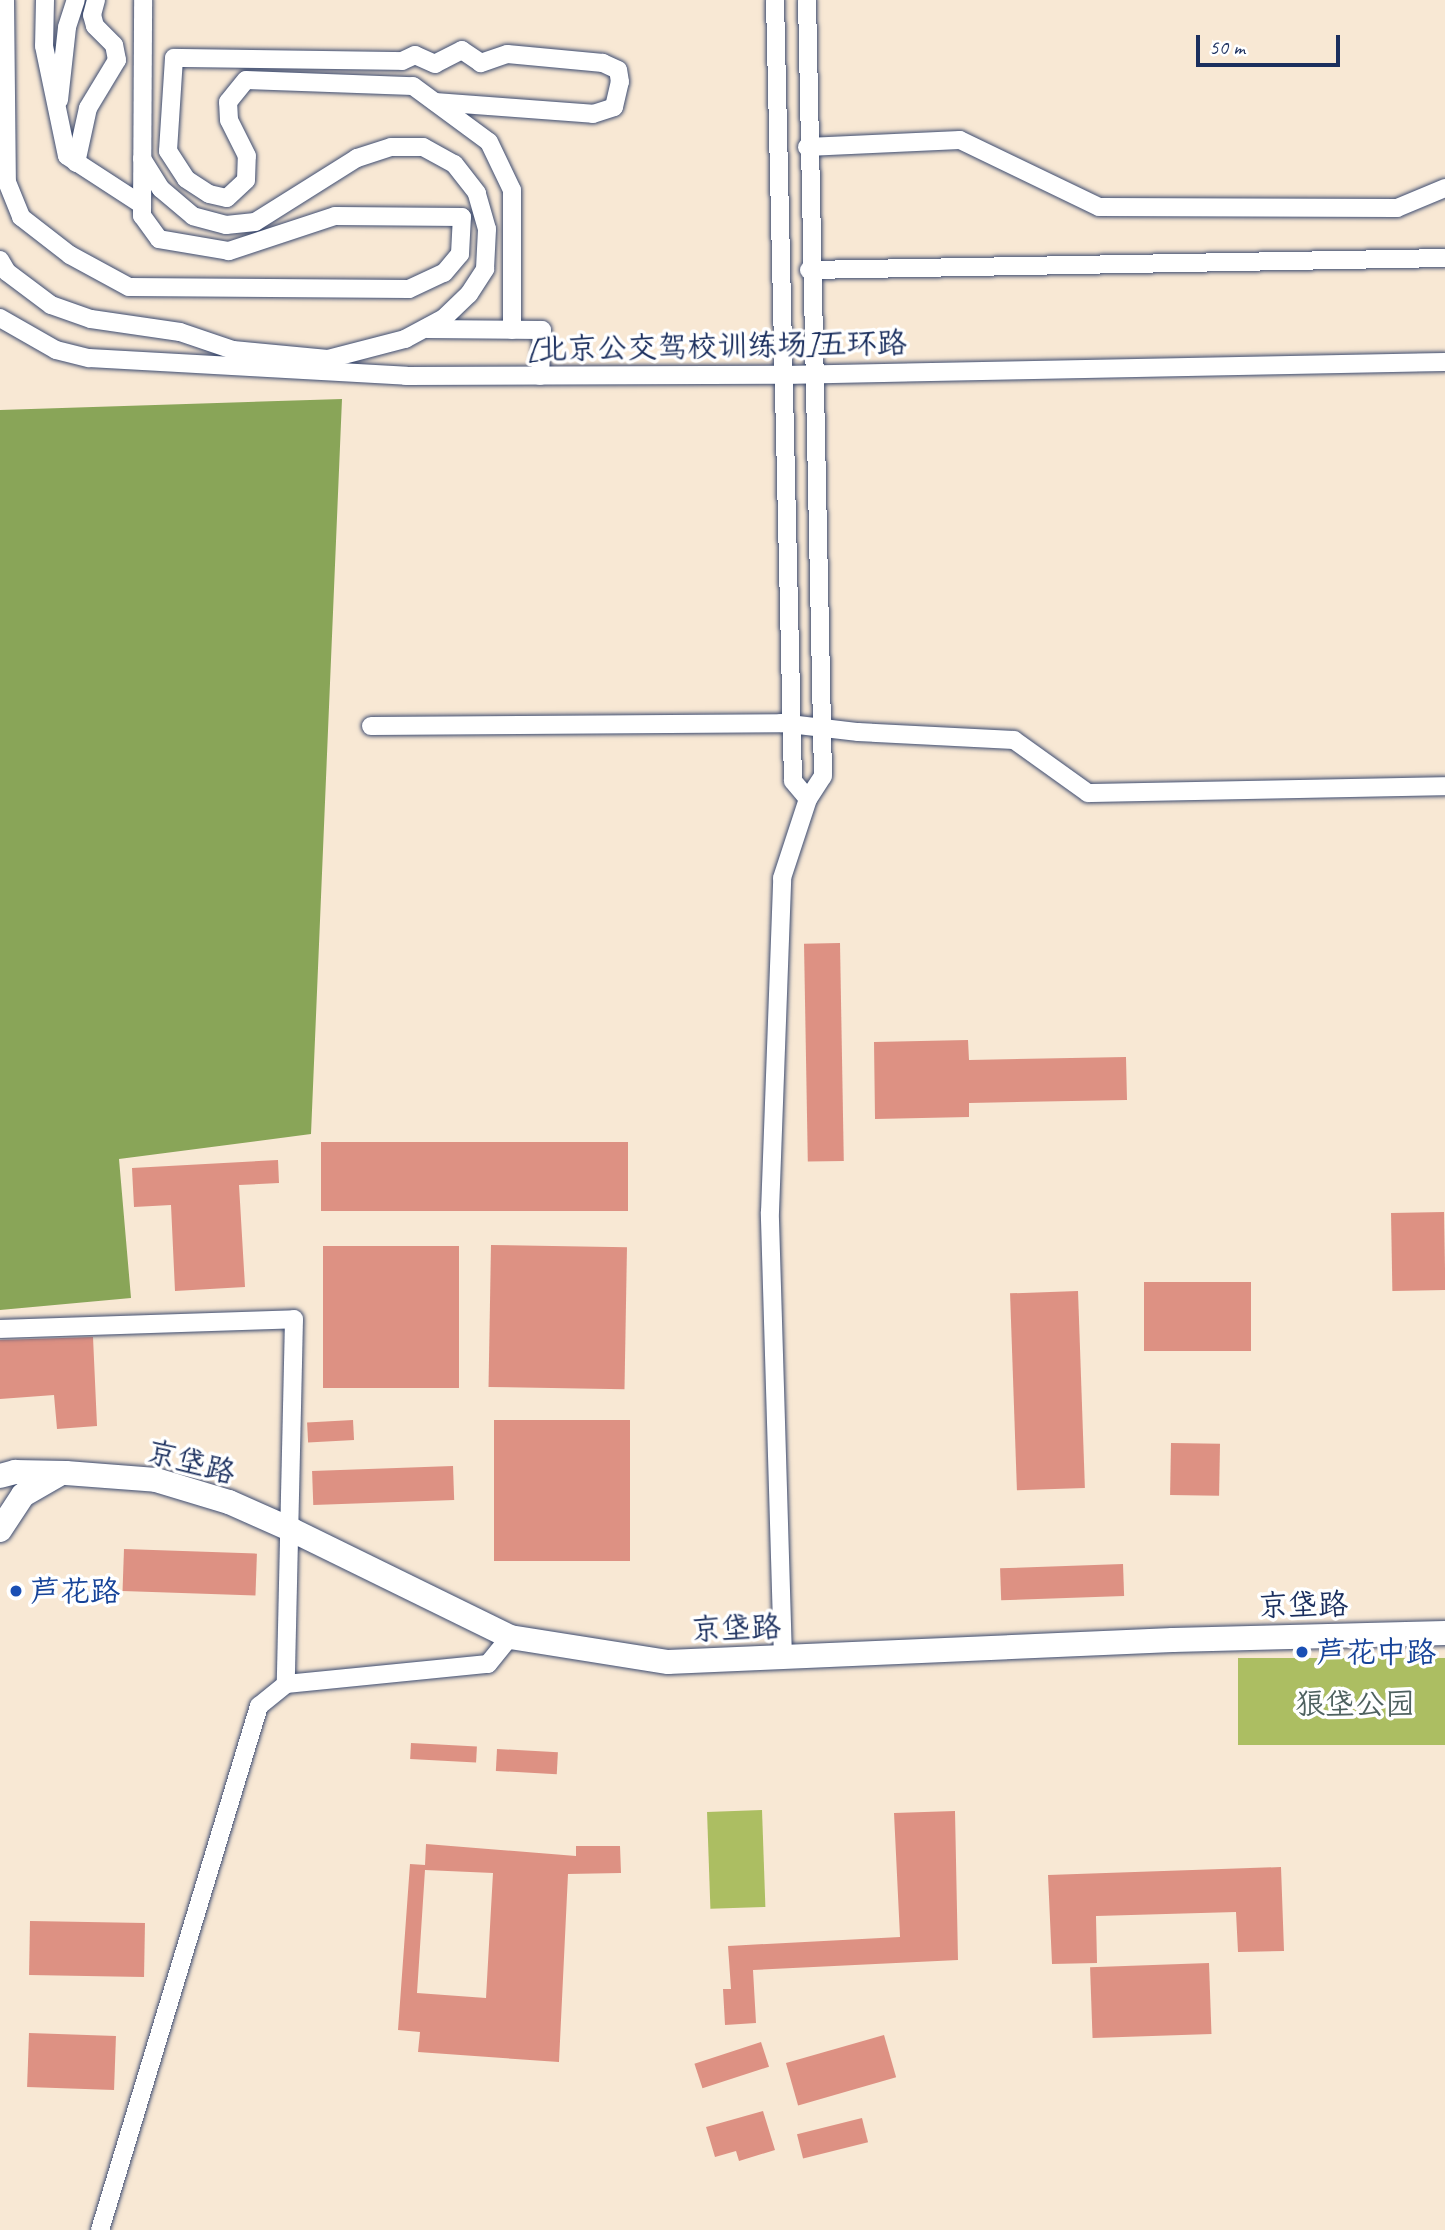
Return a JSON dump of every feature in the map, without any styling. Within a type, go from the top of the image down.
[{"type":"street","points":[[5,0],[7,182],[21,217],[69,255],[129,287],[410,289],[444,273],[460,254],[462,217],[335,216],[229,251],[159,239],[142,216],[141,204],[143,0]]},
{"type":"street","points":[[45,0],[44,46],[57,121],[67,156],[141,204]]},
{"type":"street","points":[[57,121],[67,0]]},
{"type":"street","points":[[66,27],[76,0]]},
{"type":"street","points":[[76,163],[88,108],[117,61],[114,46],[96,26],[92,15],[96,0]]},
{"type":"street","points":[[775,0],[793,781],[808,799]]},
{"type":"street","points":[[783,1658],[772,1148],[782,878],[808,799],[823,776],[809,270],[807,0]]},
{"type":"street","points":[[435,102],[593,114],[614,107],[620,82],[618,70],[603,63],[507,54],[481,63],[461,50],[435,64],[415,55],[402,61],[174,58],[168,151],[186,179],[209,194],[227,198],[246,180],[247,156],[229,120],[228,102],[246,80],[379,82],[412,86],[489,142],[512,190],[512,330]]},
{"type":"street","points":[[807,147],[960,140],[1098,206],[1397,208],[1445,188]]},
{"type":"street","points":[[0,260],[7,272],[51,305],[91,319],[180,332],[233,350],[328,359],[405,340],[453,310],[485,269],[487,229],[477,193],[454,164],[423,146],[391,147],[357,158],[255,222],[226,225],[193,216],[161,189],[142,159]]},
{"type":"street","points":[[809,270],[1445,258]]},
{"type":"street","name":"[北京公交驾校训练场]五环路","points":[[0,318],[56,350],[89,358],[406,376],[784,375],[1445,362]]},
{"type":"street","points":[[424,329],[542,330],[540,376]]},
{"type":"street","points":[[371,726],[792,724],[1014,740],[1088,793],[1445,786]]},
{"type":"street","points":[[0,1329],[294,1319],[292,1530],[286,1684]]},
{"type":"street","points":[[0,1476],[66,1472]]},
{"type":"street","points":[[0,1530],[23,1494],[66,1472]]},
{"type":"street","name":"京垡路","points":[[66,1472],[156,1480],[229,1503],[292,1530],[510,1637],[668,1662],[1173,1640],[1445,1633]]},
{"type":"street","points":[[100,2230],[259,1706],[286,1684],[488,1664],[510,1637]]},
{"type":"green space","points":[[342,399],[311,1134],[119,1159],[131,1298],[0,1310],[0,410]]},
{"type":"green space","name":"狼垡公园","points":[[1238,1658],[1445,1658],[1445,1745],[1238,1745]]},
{"type":"green space","points":[[762,1810],[765,1907],[710,1909],[707,1812]]},
{"type":"building","points":[[840,943],[844,1161],[808,1162],[804,944]]},
{"type":"building","points":[[968,1040],[969,1060],[1126,1057],[1127,1100],[969,1103],[969,1117],[875,1119],[874,1042]]},
{"type":"building","points":[[321,1142],[628,1142],[628,1211],[321,1211]]},
{"type":"building","points":[[278,1160],[279,1183],[239,1185],[245,1287],[175,1291],[171,1205],[134,1207],[132,1168]]},
{"type":"building","points":[[1444,1212],[1445,1290],[1392,1291],[1391,1213]]},
{"type":"building","points":[[491,1245],[627,1247],[625,1389],[489,1387]]},
{"type":"building","points":[[323,1246],[459,1246],[459,1388],[323,1388]]},
{"type":"building","points":[[1144,1282],[1251,1282],[1251,1351],[1144,1351]]},
{"type":"building","points":[[1078,1291],[1085,1488],[1017,1490],[1010,1293]]},
{"type":"building","points":[[93,1337],[97,1426],[57,1429],[54,1395],[0,1399],[0,1340]]},
{"type":"building","points":[[353,1420],[354,1440],[308,1442],[307,1422]]},
{"type":"building","points":[[494,1420],[630,1420],[630,1561],[494,1561]]},
{"type":"building","points":[[1171,1443],[1220,1444],[1219,1496],[1170,1495]]},
{"type":"building","points":[[453,1466],[454,1500],[313,1505],[312,1471]]},
{"type":"building","points":[[124,1549],[257,1554],[255,1596],[123,1591]]},
{"type":"building","points":[[1123,1564],[1124,1596],[1001,1600],[1000,1568]]},
{"type":"building","points":[[411,1743],[477,1746],[476,1762],[410,1759]]},
{"type":"building","points":[[497,1749],[558,1752],[557,1774],[496,1771]]},
{"type":"building","points":[[955,1811],[958,1960],[753,1970],[756,2023],[725,2025],[723,1989],[731,1989],[728,1946],[900,1937],[894,1813]]},
{"type":"building","points":[[426,1844],[576,1856],[576,1846],[620,1846],[621,1873],[568,1874],[559,2062],[418,2052],[420,2032],[398,2030],[410,1864],[425,1865]],"holes":[[[425,1870],[493,1873],[486,1998],[417,1993]]]},
{"type":"building","points":[[1281,1867],[1284,1951],[1238,1952],[1236,1912],[1096,1916],[1097,1963],[1052,1964],[1048,1875]]},
{"type":"building","points":[[30,1921],[145,1923],[144,1977],[29,1975]]},
{"type":"building","points":[[1209,1963],[1211,2034],[1093,2038],[1090,1967]]},
{"type":"building","points":[[29,2033],[116,2036],[114,2090],[27,2087]]},
{"type":"building","points":[[884,2035],[896,2077],[798,2105],[786,2063]]},
{"type":"building","points":[[761,2042],[769,2067],[702,2088],[694,2064]]},
{"type":"building","points":[[763,2111],[775,2150],[739,2161],[736,2151],[715,2157],[706,2127]]},
{"type":"building","points":[[862,2118],[868,2142],[803,2158],[797,2134]]},
{"type":"place","name":"芦花路","points":[[16,1591]]},
{"type":"place","name":"芦花中路","points":[[1302,1652]]}]
